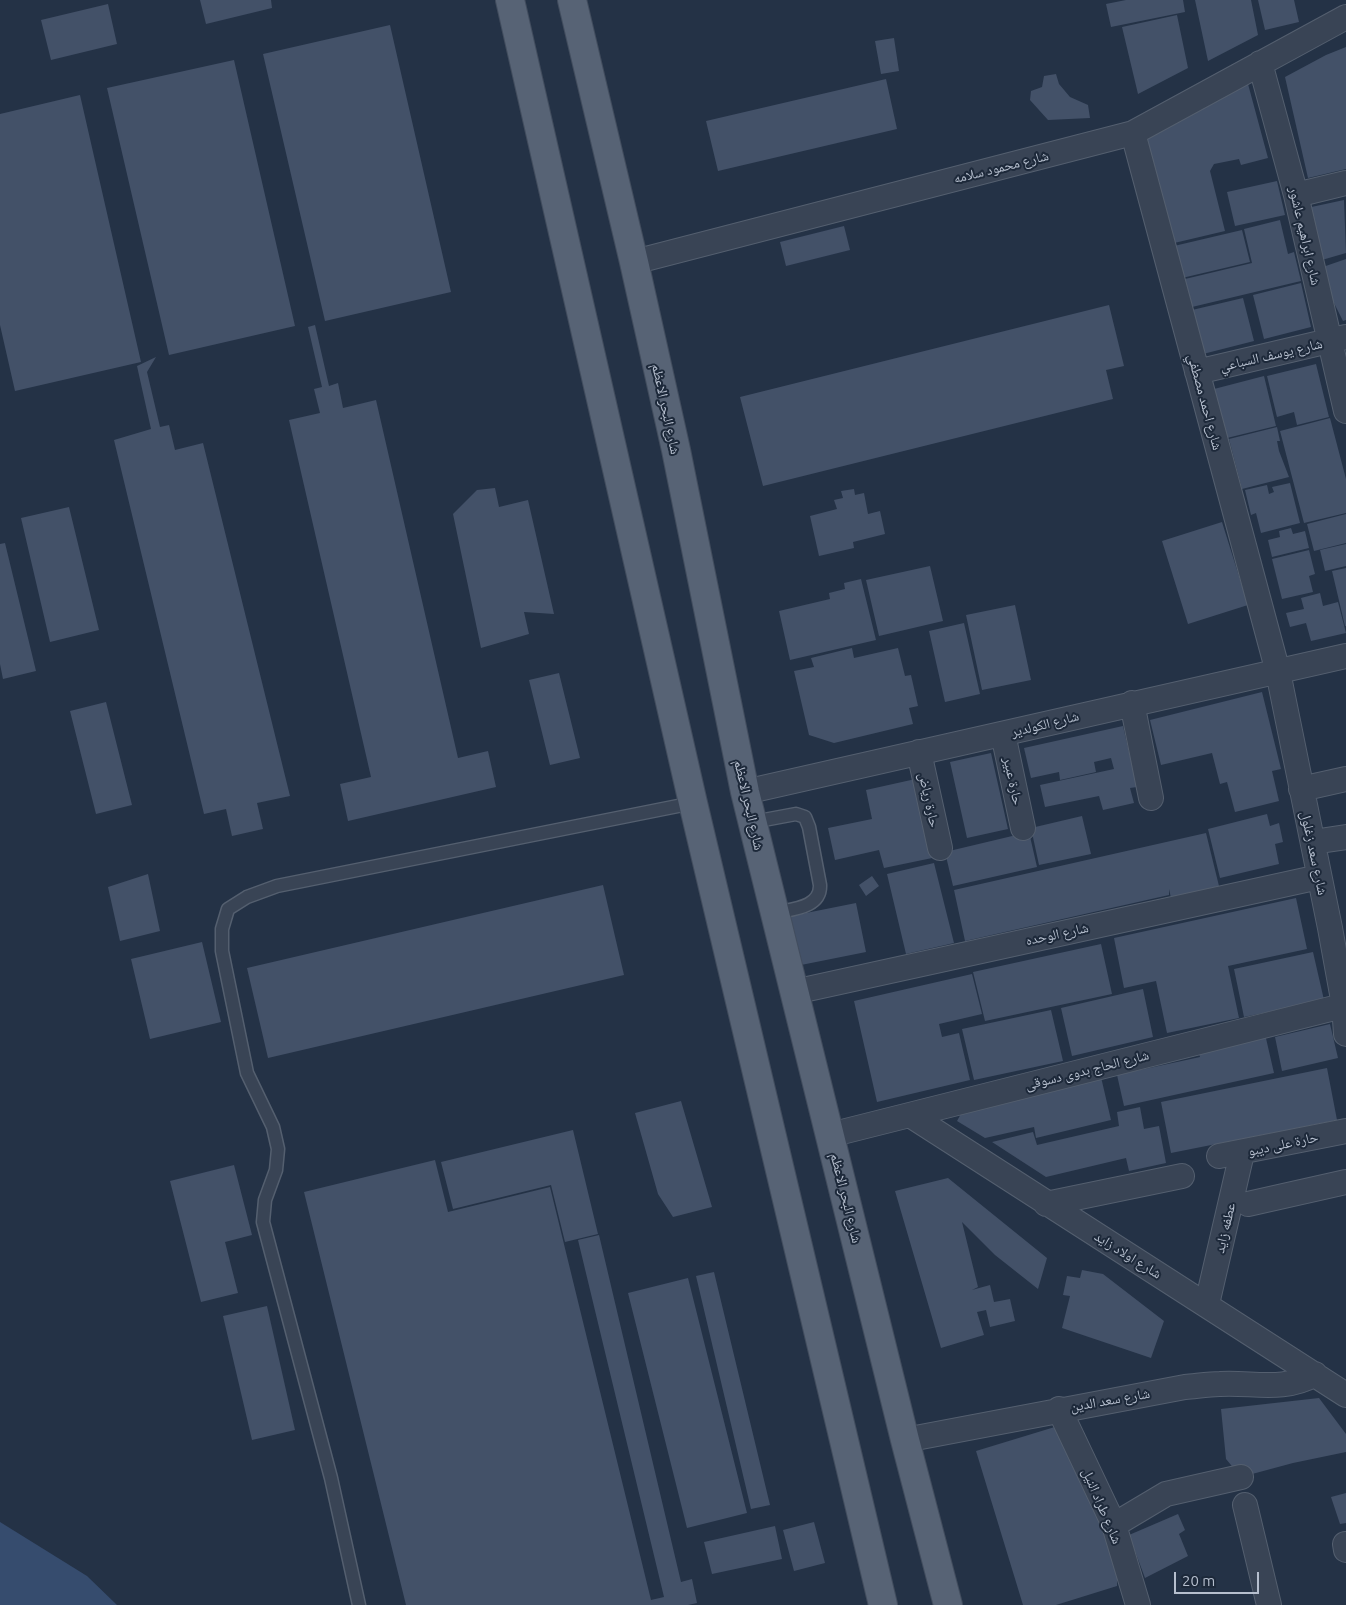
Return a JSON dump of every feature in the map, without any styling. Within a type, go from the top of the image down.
[{"type":"main road","points":[[510,0],[693,803],[883,1605]]},
{"type":"main road","name":"شارع البحر الاعظم","points":[[572,0],[634,262],[678,460],[752,822],[905,1440],[948,1605]]},
{"type":"street","points":[[1343,0],[1346,9]]},
{"type":"street","name":"شارع محمود سلامه","points":[[634,262],[1133,133],[1346,17]]},
{"type":"street","name":"شارع ابراهيم عاشور","points":[[1260,63],[1338,340],[1346,411]]},
{"type":"street","name":"شارع احمد مصطفي","points":[[1133,133],[1278,672]]},
{"type":"street","points":[[1296,195],[1346,184]]},
{"type":"street","name":"شارع يوسف السباعي","points":[[1197,372],[1338,340]]},
{"type":"street","name":"شارع الكولدير","points":[[745,792],[1346,656]]},
{"type":"street","name":"شارع سعد زغلول","points":[[1278,672],[1319,877],[1338,927],[1346,1034]]},
{"type":"street","points":[[1132,703],[1151,798]]},
{"type":"street","name":"حارة عبير","points":[[1003,734],[1023,828]]},
{"type":"street","name":"حارة رياض","points":[[919,752],[940,848]]},
{"type":"street","points":[[1301,789],[1346,779]]},
{"type":"street","points":[[1313,842],[1346,836]]},
{"type":"street","name":"شارع الوحده","points":[[794,992],[1319,877]]},
{"type":"street","name":"شارع الحاج بدوى دسوقى","points":[[830,1135],[1345,1005]]},
{"type":"street","name":"شارع اولاد زايد","points":[[910,1115],[1046,1204],[1208,1304],[1346,1395]]},
{"type":"street","name":"حارة على ديبو","points":[[1231,1154],[1346,1131]]},
{"type":"street","name":"عطفه زايد","points":[[1208,1304],[1231,1154]]},
{"type":"street","points":[[1046,1204],[1182,1176]]},
{"type":"street","points":[[1248,1204],[1346,1182]]},
{"type":"street","name":"شارع سعد الدين","points":[[905,1440],[1059,1409],[1185,1387],[1221,1384],[1274,1386],[1303,1381],[1315,1374]]},
{"type":"street","name":"شارع طراد النيل","points":[[1059,1409],[1114,1525],[1138,1605]]},
{"type":"street","points":[[1114,1525],[1166,1494],[1240,1477]]},
{"type":"street","points":[[1245,1505],[1269,1605]]},
{"type":"lane","points":[[359,1605],[331,1478],[264,1229],[265,1200],[276,1170],[278,1149],[273,1127],[248,1073],[224,961],[222,929],[228,910],[247,897],[277,886],[693,803]]},
{"type":"lane","points":[[752,822],[796,814],[805,818],[809,827],[820,885],[820,895],[814,903],[775,913]]},
{"type":"water","points":[[0,1522],[87,1576],[117,1605],[0,1605]]},
{"type":"building","points":[[200,0],[271,0],[272,8],[206,24]]},
{"type":"building","points":[[1126,0],[1183,0],[1185,12],[1111,27],[1106,4]]},
{"type":"building","points":[[1195,0],[1251,0],[1258,35],[1208,61]]},
{"type":"building","points":[[1258,0],[1294,0],[1299,22],[1265,30]]},
{"type":"building","points":[[108,4],[117,44],[51,60],[41,20]]},
{"type":"building","points":[[1177,15],[1188,68],[1138,94],[1122,27]]},
{"type":"building","points":[[390,25],[451,292],[325,321],[263,54]]},
{"type":"building","points":[[894,38],[899,71],[881,74],[875,41]]},
{"type":"building","points":[[1346,47],[1346,169],[1308,178],[1285,77],[1326,55]]},
{"type":"building","points":[[234,60],[295,326],[169,355],[107,88]]},
{"type":"building","points":[[1056,74],[1059,84],[1070,97],[1088,105],[1090,118],[1048,120],[1030,100],[1031,91],[1042,87],[1044,76]]},
{"type":"building","points":[[886,79],[897,129],[718,171],[706,121]]},
{"type":"building","points":[[1248,84],[1268,158],[1241,165],[1239,159],[1214,164],[1210,171],[1225,231],[1170,244],[1145,139]]},
{"type":"building","points":[[80,95],[141,362],[15,391],[0,325],[0,114]]},
{"type":"building","points":[[1277,181],[1285,215],[1235,226],[1227,192]]},
{"type":"building","points":[[1344,200],[1346,253],[1315,262],[1302,209]]},
{"type":"building","points":[[1280,220],[1288,254],[1294,252],[1301,281],[1192,307],[1185,279],[1252,263],[1244,229]]},
{"type":"building","points":[[844,226],[850,250],[786,266],[780,242]]},
{"type":"building","points":[[1242,230],[1250,262],[1182,278],[1174,246]]},
{"type":"building","points":[[1346,259],[1346,320],[1343,321],[1317,269]]},
{"type":"building","points":[[1301,283],[1311,327],[1264,339],[1253,295]]},
{"type":"building","points":[[1243,298],[1254,341],[1203,354],[1192,310]]},
{"type":"building","points":[[1109,305],[1124,366],[1106,370],[1113,399],[763,486],[740,397]]},
{"type":"building","points":[[315,325],[329,386],[338,383],[343,408],[376,400],[458,758],[488,751],[496,787],[348,821],[340,784],[371,777],[289,420],[320,413],[314,389],[322,387],[308,327]]},
{"type":"building","points":[[156,357],[147,372],[160,427],[169,425],[175,450],[203,443],[290,796],[257,803],[263,829],[232,836],[226,809],[204,814],[114,440],[151,429],[137,366]]},
{"type":"building","points":[[1316,364],[1329,417],[1297,425],[1294,412],[1277,417],[1267,376]]},
{"type":"building","points":[[1264,376],[1276,426],[1227,438],[1214,389]]},
{"type":"building","points":[[1330,418],[1346,479],[1346,513],[1304,523],[1280,431]]},
{"type":"building","points":[[1277,427],[1280,441],[1277,441],[1279,451],[1289,477],[1242,489],[1229,439]]},
{"type":"building","points":[[1290,483],[1300,523],[1261,533],[1256,513],[1251,515],[1245,490],[1267,485],[1269,494],[1274,492],[1272,487]]},
{"type":"building","points":[[495,488],[499,507],[528,500],[554,614],[524,612],[529,634],[481,648],[453,514],[477,490]]},
{"type":"building","points":[[854,489],[855,495],[864,493],[868,514],[880,511],[885,534],[853,542],[854,548],[819,556],[810,516],[837,509],[834,500],[843,498],[841,491]]},
{"type":"building","points":[[69,507],[99,630],[50,642],[21,518]]},
{"type":"building","points":[[1346,514],[1346,543],[1314,551],[1307,524]]},
{"type":"building","points":[[1222,522],[1248,605],[1188,624],[1162,541]]},
{"type":"building","points":[[1291,528],[1293,534],[1305,531],[1309,548],[1272,557],[1268,540],[1280,537],[1279,531]]},
{"type":"building","points":[[5,543],[36,671],[3,679],[0,664],[0,544]]},
{"type":"building","points":[[1346,544],[1346,566],[1325,571],[1320,550]]},
{"type":"building","points":[[1309,550],[1315,574],[1309,576],[1313,592],[1282,599],[1272,559]]},
{"type":"building","points":[[930,566],[943,621],[879,636],[866,580]]},
{"type":"building","points":[[1346,568],[1346,626],[1345,626],[1332,571]]},
{"type":"building","points":[[861,579],[876,640],[790,660],[779,611],[830,599],[829,593],[845,589],[844,583]]},
{"type":"building","points":[[1320,593],[1323,606],[1338,602],[1346,633],[1311,641],[1306,623],[1290,627],[1286,613],[1304,609],[1301,598]]},
{"type":"building","points":[[1015,605],[1031,680],[982,690],[966,615]]},
{"type":"building","points":[[964,623],[980,694],[945,702],[929,631]]},
{"type":"building","points":[[852,648],[854,658],[898,648],[905,676],[911,675],[918,706],[909,708],[913,724],[834,743],[809,735],[794,671],[814,667],[811,658]]},
{"type":"building","points":[[559,673],[580,758],[550,765],[529,680]]},
{"type":"building","points":[[1262,692],[1281,769],[1272,771],[1279,801],[1235,812],[1227,782],[1220,784],[1212,753],[1161,765],[1150,720]]},
{"type":"building","points":[[106,702],[132,805],[96,814],[70,711]]},
{"type":"building","points":[[1123,726],[1137,787],[1130,788],[1134,803],[1103,810],[1099,796],[1045,807],[1040,785],[1114,769],[1111,758],[1094,762],[1096,772],[1060,780],[1059,772],[1031,778],[1024,748]]},
{"type":"building","points":[[991,753],[1008,829],[967,838],[950,762]]},
{"type":"building","points":[[920,778],[937,857],[884,868],[879,850],[835,860],[828,828],[872,819],[866,790]]},
{"type":"building","points":[[1267,814],[1270,826],[1279,823],[1283,842],[1275,844],[1279,864],[1220,878],[1208,829]]},
{"type":"building","points":[[1082,816],[1091,854],[1039,865],[1031,828]]},
{"type":"building","points":[[1029,832],[1037,867],[953,886],[945,852]]},
{"type":"building","points":[[1206,833],[1219,886],[1171,898],[1169,889],[1169,895],[965,941],[954,890]]},
{"type":"building","points":[[934,863],[954,943],[906,954],[887,874]]},
{"type":"building","points":[[148,874],[160,931],[120,941],[108,887]]},
{"type":"building","points":[[872,876],[879,886],[866,896],[859,885]]},
{"type":"building","points":[[603,885],[624,975],[268,1058],[247,968]]},
{"type":"building","points":[[1296,898],[1307,949],[1228,966],[1239,1018],[1167,1033],[1156,981],[1124,988],[1114,938]]},
{"type":"building","points":[[856,903],[866,952],[796,966],[786,917]]},
{"type":"building","points":[[202,942],[221,1022],[150,1039],[131,959]]},
{"type":"building","points":[[1101,944],[1112,994],[985,1021],[973,972]]},
{"type":"building","points":[[1313,952],[1324,1000],[1244,1017],[1234,969]]},
{"type":"building","points":[[972,974],[982,1014],[939,1024],[942,1037],[959,1033],[970,1080],[877,1102],[854,1001]]},
{"type":"building","points":[[1143,989],[1153,1037],[1072,1056],[1061,1008]]},
{"type":"building","points":[[1051,1010],[1063,1061],[974,1080],[962,1029]]},
{"type":"building","points":[[1330,1024],[1338,1058],[1282,1071],[1275,1037]]},
{"type":"building","points":[[1265,1034],[1274,1073],[1124,1106],[1117,1075],[1200,1057],[1198,1050]]},
{"type":"building","points":[[1327,1068],[1337,1120],[1171,1153],[1161,1102]]},
{"type":"building","points":[[1101,1077],[1111,1120],[1036,1138],[1034,1127],[985,1138],[957,1121],[963,1110]]},
{"type":"building","points":[[681,1101],[712,1207],[673,1217],[658,1194],[635,1113]]},
{"type":"building","points":[[1140,1107],[1144,1129],[1159,1126],[1166,1163],[1129,1171],[1126,1158],[1046,1177],[992,1142],[1033,1132],[1037,1145],[1119,1126],[1117,1112]]},
{"type":"building","points":[[573,1130],[598,1234],[565,1242],[551,1185],[453,1209],[441,1162]]},
{"type":"building","points":[[435,1160],[448,1212],[550,1187],[651,1600],[664,1597],[578,1240],[599,1235],[681,1582],[692,1579],[697,1603],[688,1605],[406,1605],[304,1192]]},
{"type":"building","points":[[234,1165],[252,1235],[225,1242],[238,1293],[201,1302],[170,1181]]},
{"type":"building","points":[[948,1178],[1047,1258],[1038,1289],[995,1255],[962,1222],[978,1287],[972,1290],[990,1285],[994,1302],[1010,1299],[1015,1321],[990,1327],[986,1310],[977,1312],[984,1335],[941,1348],[895,1191]]},
{"type":"building","points":[[1082,1270],[1103,1274],[1164,1321],[1151,1358],[1062,1328],[1070,1296],[1063,1295],[1067,1276],[1080,1278]]},
{"type":"building","points":[[714,1272],[770,1505],[751,1509],[696,1276]]},
{"type":"building","points":[[688,1278],[747,1513],[687,1528],[628,1293]]},
{"type":"building","points":[[267,1306],[295,1430],[252,1440],[223,1316]]},
{"type":"building","points":[[1319,1398],[1346,1434],[1346,1452],[1293,1463],[1241,1477],[1226,1459],[1221,1409]]},
{"type":"building","points":[[1058,1426],[1086,1480],[1117,1573],[1117,1586],[1056,1605],[1023,1605],[976,1451]]},
{"type":"building","points":[[1346,1493],[1346,1523],[1340,1524],[1331,1497]]},
{"type":"building","points":[[1178,1514],[1185,1530],[1179,1534],[1188,1556],[1145,1578],[1129,1535]]},
{"type":"building","points":[[814,1522],[825,1563],[794,1571],[783,1530]]},
{"type":"building","points":[[775,1526],[782,1559],[712,1574],[704,1542]]}]
